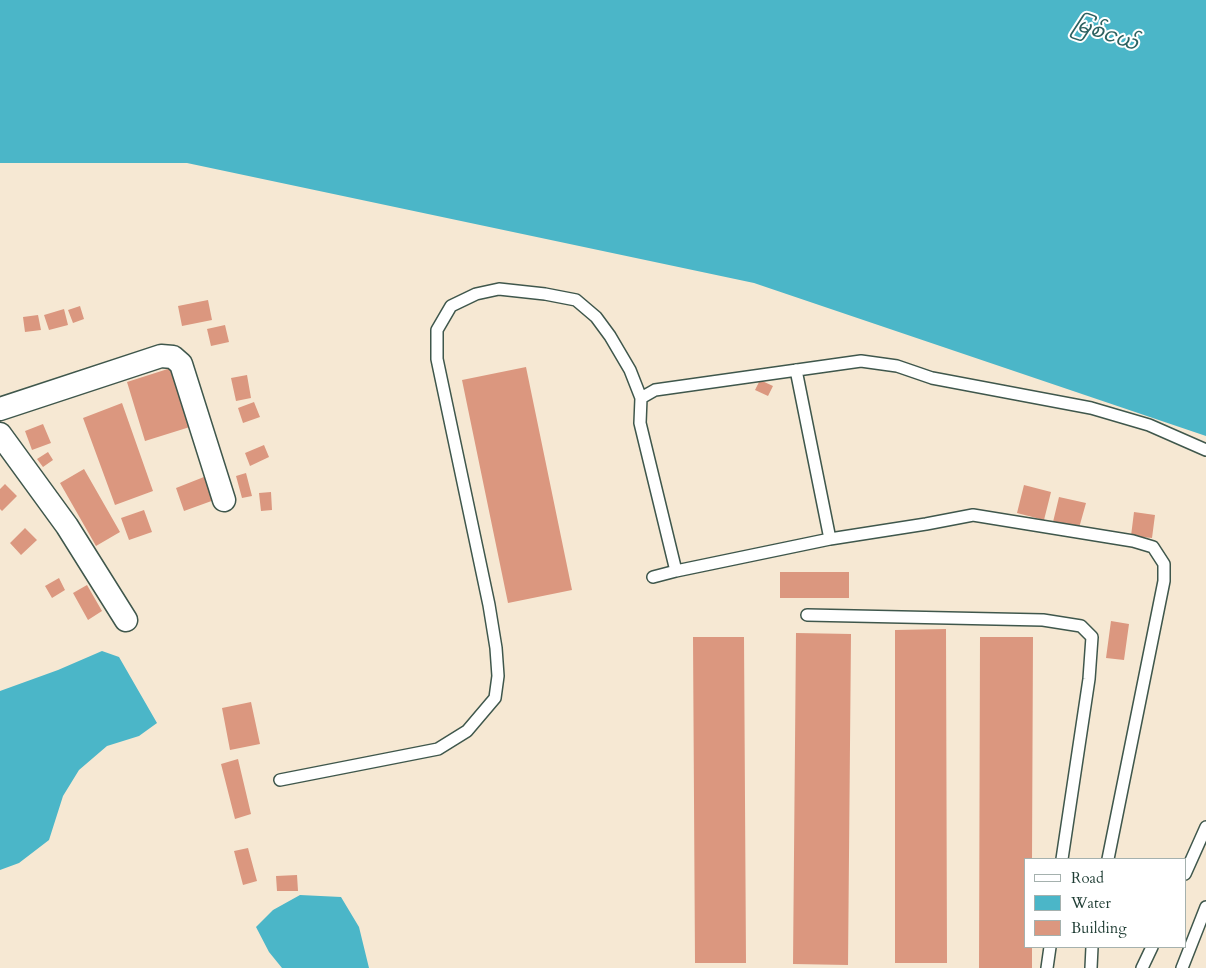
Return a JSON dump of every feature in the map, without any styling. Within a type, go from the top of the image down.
[{"type":"street","points":[[0,409],[161,356],[173,357],[181,364],[224,500]]},
{"type":"street","points":[[0,434],[67,526],[126,620]]},
{"type":"lane","points":[[280,780],[438,749],[467,731],[495,698],[498,676],[496,648],[489,605],[437,359],[437,330],[451,306],[476,294],[499,289],[545,294],[576,300],[596,317],[610,336],[630,370],[640,398],[640,423],[676,571]]},
{"type":"lane","points":[[640,398],[655,390],[861,361],[897,366],[932,378],[1100,411],[1150,425],[1206,450]]},
{"type":"lane","points":[[796,370],[830,539]]},
{"type":"lane","points":[[653,577],[830,539],[926,524],[973,514],[1132,541],[1153,547],[1164,564],[1164,580],[1108,858]]},
{"type":"lane","points":[[807,615],[1043,620],[1081,626],[1092,637],[1092,646],[1089,679],[1062,858]]},
{"type":"lane","points":[[1186,872],[1206,827]]},
{"type":"lane","points":[[1182,968],[1206,907]]},
{"type":"lane","points":[[1047,968],[1050,948]]},
{"type":"lane","points":[[1091,968],[1092,948]]},
{"type":"lane","points":[[1142,968],[1152,948]]},
{"type":"water","name":"မြစ်ငယ်","points":[[0,0],[1206,0],[1206,436],[754,283],[187,163],[0,163]]},
{"type":"water","points":[[102,651],[119,657],[157,723],[139,736],[107,746],[79,770],[63,796],[49,840],[19,863],[0,870],[0,691],[58,670]]},
{"type":"water","points":[[300,895],[341,897],[359,927],[369,968],[282,968],[269,952],[256,927],[273,910]]},
{"type":"building","points":[[208,300],[212,320],[182,326],[178,306]]},
{"type":"building","points":[[80,306],[84,319],[73,323],[68,310]]},
{"type":"building","points":[[64,309],[68,325],[49,330],[44,315]]},
{"type":"building","points":[[38,315],[41,330],[25,332],[23,317]]},
{"type":"building","points":[[225,325],[229,342],[211,346],[207,329]]},
{"type":"building","points":[[174,367],[193,426],[145,441],[127,382]]},
{"type":"building","points":[[526,367],[572,590],[508,603],[462,380]]},
{"type":"building","points":[[247,375],[251,398],[236,401],[231,378]]},
{"type":"building","points":[[760,380],[773,386],[768,396],[755,390]]},
{"type":"building","points":[[254,402],[260,417],[243,423],[238,408]]},
{"type":"building","points":[[122,403],[153,491],[115,505],[83,418]]},
{"type":"building","points":[[43,424],[51,443],[32,450],[25,431]]},
{"type":"building","points":[[264,445],[269,457],[250,466],[245,453]]},
{"type":"building","points":[[48,452],[53,460],[43,467],[37,459]]},
{"type":"building","points":[[84,469],[120,532],[96,546],[60,483]]},
{"type":"building","points":[[246,473],[252,496],[242,498],[236,476]]},
{"type":"building","points":[[209,475],[217,499],[184,511],[176,488]]},
{"type":"building","points":[[5,484],[17,496],[2,511],[0,509],[0,489]]},
{"type":"building","points":[[1024,485],[1051,492],[1044,520],[1017,513]]},
{"type":"building","points":[[271,492],[272,510],[261,511],[259,493]]},
{"type":"building","points":[[1059,497],[1086,503],[1079,528],[1053,522]]},
{"type":"building","points":[[144,510],[152,532],[129,540],[121,518]]},
{"type":"building","points":[[1134,512],[1155,515],[1152,538],[1131,536]]},
{"type":"building","points":[[25,528],[37,540],[21,555],[10,543]]},
{"type":"building","points":[[780,572],[849,572],[849,598],[780,598]]},
{"type":"building","points":[[59,578],[65,590],[52,598],[45,586]]},
{"type":"building","points":[[87,585],[102,611],[88,620],[73,593]]},
{"type":"building","points":[[1111,621],[1129,624],[1124,660],[1106,658]]},
{"type":"building","points":[[946,629],[947,963],[895,963],[895,630]]},
{"type":"building","points":[[796,633],[851,634],[848,965],[793,964]]},
{"type":"building","points":[[693,637],[744,637],[746,963],[695,963]]},
{"type":"building","points":[[980,637],[1033,637],[1032,858],[1024,858],[1024,948],[1032,948],[1032,968],[979,968]]},
{"type":"building","points":[[251,702],[260,744],[230,750],[222,708]]},
{"type":"building","points":[[238,759],[251,814],[235,819],[221,764]]},
{"type":"building","points":[[248,848],[257,881],[243,885],[234,851]]},
{"type":"building","points":[[297,875],[298,891],[277,891],[276,876]]}]
